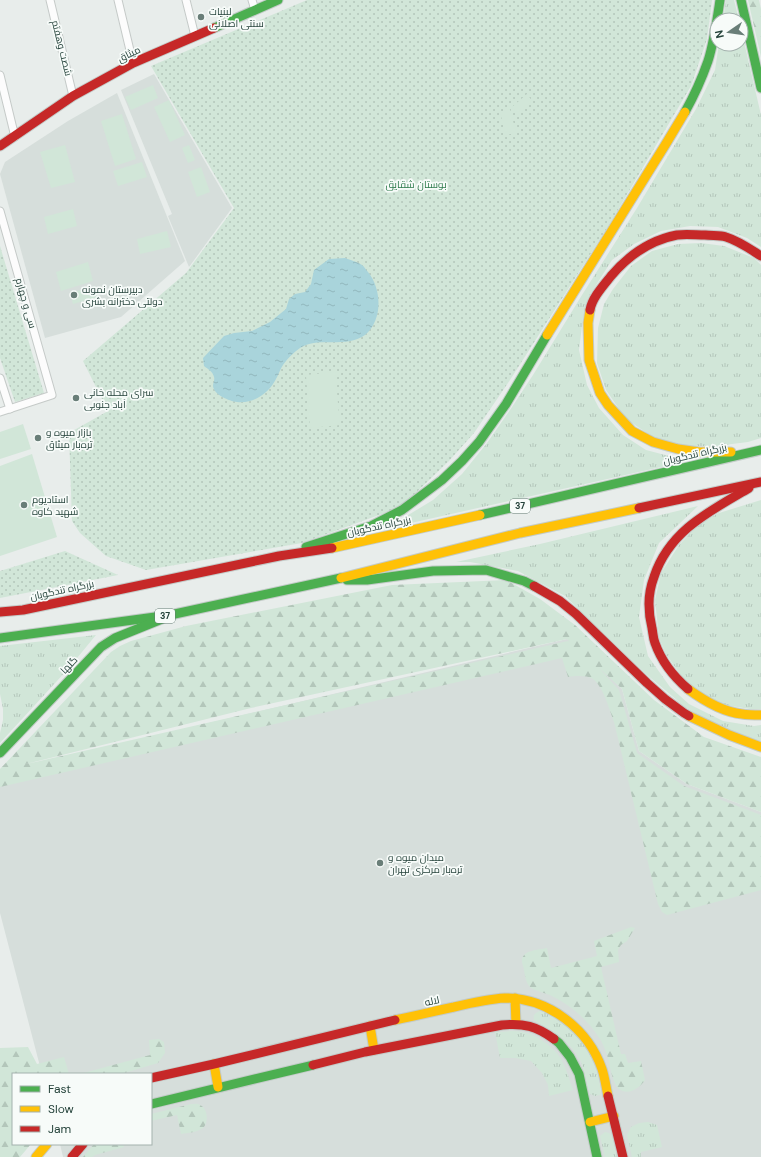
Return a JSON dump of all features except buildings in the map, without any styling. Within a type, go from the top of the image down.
[{"type":"main road","name":"میثاق","points":[[0,146],[73,96],[133,63],[278,0]]},
{"type":"main road","points":[[279,556],[371,526],[402,510],[442,480],[479,442],[506,404],[692,99],[708,61],[720,0]]},
{"type":"main road","points":[[741,0],[761,88]]},
{"type":"main road","points":[[757,451],[699,452],[678,449],[653,442],[632,431],[608,405],[600,393],[589,360],[588,323],[591,305],[608,280],[621,265],[639,251],[656,242],[678,235],[725,237],[744,245],[761,256]]},
{"type":"main road","name":"بزرگراه تندگویان","points":[[0,612],[23,610],[279,556],[324,550],[435,526],[757,451]]},
{"type":"main road","points":[[759,483],[696,520],[683,532],[667,551],[655,573],[649,598],[650,616],[655,643],[668,667],[681,684],[705,700],[719,707],[741,714],[761,715]]},
{"type":"main road","name":"37","points":[[0,638],[170,615],[328,580],[520,533],[759,483]]},
{"type":"main road","points":[[328,580],[367,580],[433,571],[486,570],[524,581],[560,601],[576,614],[664,699],[684,713],[729,735],[761,747]]},
{"type":"main road","name":"گلها","points":[[0,753],[101,647],[115,638],[170,615]]},
{"type":"main road","points":[[515,998],[516,1024]]},
{"type":"main road","name":"لاله","points":[[152,1078],[476,1002],[515,998],[535,1003],[560,1014],[573,1024],[594,1051],[602,1068],[623,1157]]},
{"type":"main road","points":[[152,1104],[374,1050],[502,1025],[516,1024],[530,1026],[544,1032],[559,1043],[570,1057],[579,1074],[597,1157]]},
{"type":"main road","points":[[370,1026],[374,1050]]},
{"type":"main road","points":[[214,1064],[218,1087]]},
{"type":"main road","points":[[590,1122],[614,1116]]},
{"type":"main road","points":[[36,1157],[46,1145]]},
{"type":"main road","points":[[72,1157],[82,1145]]},
{"type":"street","name":"شصت وهفتم","points":[[50,0],[73,96]]},
{"type":"street","points":[[118,0],[133,63]]},
{"type":"street","points":[[186,0],[195,36]]},
{"type":"street","points":[[252,0],[255,10]]},
{"type":"street","points":[[0,75],[15,137]]},
{"type":"street","name":"سی و چهارم","points":[[0,211],[52,395],[10,409]]},
{"type":"street","points":[[0,378],[10,409],[0,412]]},
{"type":"shaded area","points":[[154,74],[232,208],[189,267],[168,216],[172,214],[121,90]]},
{"type":"shaded area","points":[[117,93],[185,261],[121,317],[45,338],[0,174],[5,162],[68,121]]},
{"type":"shaded area","name":"میدان میوه و تره‌بار مرکزی تهران","points":[[567,639],[578,644],[622,689],[639,751],[687,784],[761,812],[761,1157],[63,1157],[60,1145],[152,1145],[152,1073],[42,1073],[0,913],[0,779],[5,771]]},
{"type":"green space","name":"بوستان شقایق","points":[[307,0],[712,0],[710,12],[709,12],[707,39],[691,86],[609,225],[510,380],[474,433],[449,461],[401,507],[302,543],[146,570],[106,556],[80,533],[72,521],[69,433],[108,411],[83,361],[186,273],[234,208],[151,66]]},
{"type":"green space","points":[[726,0],[734,0],[737,12],[724,12]]},
{"type":"green space","points":[[748,0],[759,0],[761,9],[761,57]]},
{"type":"green space","points":[[718,52],[746,52],[761,115],[761,247],[747,238],[718,227],[690,226],[661,231],[634,244],[612,260],[591,293],[583,318],[579,350],[587,385],[599,408],[623,435],[646,450],[688,461],[393,527],[395,523],[433,500],[462,474],[487,443],[533,375],[637,208],[696,109],[715,70]]},
{"type":"green space","points":[[153,85],[158,98],[131,110],[125,97]]},
{"type":"green space","points":[[527,94],[532,101],[517,113],[512,107]]},
{"type":"green space","points":[[169,100],[185,135],[170,142],[154,107]]},
{"type":"green space","points":[[510,109],[516,133],[506,135],[500,112]]},
{"type":"green space","points":[[122,114],[136,159],[115,166],[101,121]]},
{"type":"green space","points":[[65,145],[75,182],[51,188],[40,152]]},
{"type":"green space","points":[[189,145],[195,160],[188,163],[182,148]]},
{"type":"green space","points":[[142,162],[147,177],[118,186],[113,171]]},
{"type":"green space","points":[[201,167],[210,192],[197,197],[188,172]]},
{"type":"green space","points":[[73,209],[77,226],[48,234],[44,217]]},
{"type":"green space","points":[[167,231],[171,247],[140,254],[137,239]]},
{"type":"green space","points":[[701,243],[724,246],[754,258],[761,265],[761,438],[748,442],[716,446],[684,446],[653,437],[626,419],[606,390],[597,363],[598,328],[604,304],[613,289],[631,266],[652,251],[678,244]]},
{"type":"green space","points":[[0,246],[44,393],[15,402],[0,358]]},
{"type":"green space","points":[[88,262],[93,281],[61,291],[56,272]]},
{"type":"green space","points":[[95,286],[98,297],[73,304],[70,293]]},
{"type":"green space","points":[[335,372],[340,425],[310,428],[306,375]]},
{"type":"green space","points":[[23,424],[31,449],[0,459],[0,432]]},
{"type":"green space","name":"استادیوم شهید کاوه","points":[[32,454],[57,537],[0,556],[0,466]]},
{"type":"green space","points":[[761,500],[761,709],[750,709],[725,705],[704,696],[685,681],[666,654],[659,638],[655,600],[661,573],[679,545],[698,525],[719,513]]},
{"type":"green space","points":[[698,506],[659,543],[644,580],[639,617],[648,656],[670,687],[689,704],[723,721],[754,726],[761,725],[761,742],[717,726],[685,707],[646,674],[565,596],[518,571],[470,562],[456,562],[540,544]]},
{"type":"green space","points":[[65,551],[118,575],[0,598],[0,571]]},
{"type":"green space","points":[[506,580],[540,599],[575,625],[654,700],[704,737],[761,757],[761,812],[687,784],[639,751],[622,689],[599,668],[619,690],[637,753],[684,786],[761,815],[761,890],[667,915],[662,912],[658,904],[614,722],[606,699],[597,682],[593,679],[584,676],[568,677],[562,658],[0,787],[0,769],[111,652],[120,646],[131,641],[186,626],[392,585]],"holes":[[[567,639],[570,642],[568,641],[22,765],[251,708]]]},
{"type":"green space","points":[[96,635],[68,669],[0,743],[3,709],[0,694],[0,646]]},
{"type":"green space","points":[[631,927],[635,928],[627,941],[621,945],[618,950],[619,962],[601,967],[621,1054],[625,1054],[628,1063],[641,1061],[645,1080],[634,1090],[626,1092],[619,1089],[617,1086],[601,1040],[594,1030],[578,1013],[565,1004],[550,995],[534,990],[530,987],[526,979],[522,961],[523,957],[528,953],[547,948],[551,968],[597,956],[594,941]]},
{"type":"green space","points":[[540,1011],[551,1015],[560,1021],[577,1036],[584,1045],[595,1065],[601,1090],[600,1095],[595,1096],[590,1094],[582,1064],[573,1049],[561,1038],[534,1020],[535,1014]]},
{"type":"green space","points":[[495,1032],[523,1032],[543,1041],[556,1052],[561,1060],[573,1090],[549,1096],[548,1085],[542,1073],[531,1061],[515,1058],[500,1058]]},
{"type":"green space","points":[[159,1039],[164,1042],[165,1053],[158,1063],[124,1073],[84,1073],[150,1055],[149,1040]]},
{"type":"green space","points":[[28,1047],[37,1064],[64,1057],[69,1073],[12,1073],[12,1145],[30,1145],[20,1157],[0,1157],[0,1048]]},
{"type":"green space","points":[[191,1104],[199,1104],[205,1109],[207,1119],[203,1128],[181,1134],[177,1115],[152,1121],[152,1114]]},
{"type":"green space","points":[[648,1122],[657,1125],[662,1147],[641,1152],[641,1157],[632,1157],[627,1135],[631,1127],[639,1123]]},
{"type":"green space","points":[[605,1132],[612,1136],[617,1157],[605,1157],[600,1136]]},
{"type":"green space","points":[[93,1145],[123,1145],[124,1147],[92,1157],[83,1157]]},
{"type":"water","points":[[345,258],[363,266],[373,279],[376,287],[378,295],[378,313],[371,329],[365,335],[357,339],[341,342],[315,343],[300,348],[285,362],[269,389],[255,399],[237,402],[219,395],[213,386],[213,375],[204,366],[203,358],[224,336],[252,331],[270,322],[286,309],[289,299],[295,294],[305,292],[311,284],[314,270],[329,259]]},
{"type":"traffic: fast","points":[[214,28],[278,0]]},
{"type":"traffic: fast","points":[[685,112],[698,87],[708,61],[714,39],[720,0]]},
{"type":"traffic: fast","points":[[741,0],[761,88]]},
{"type":"traffic: fast","points":[[306,547],[371,526],[402,510],[442,480],[479,442],[506,404],[547,335]]},
{"type":"traffic: fast","points":[[480,515],[761,450]]},
{"type":"traffic: fast","points":[[347,580],[367,580],[433,571],[486,570],[524,581],[534,586]]},
{"type":"traffic: fast","points":[[0,638],[170,615],[341,578]]},
{"type":"traffic: fast","points":[[0,753],[101,647],[115,638],[162,619]]},
{"type":"traffic: fast","points":[[554,1039],[570,1057],[579,1074],[597,1157]]},
{"type":"traffic: fast","points":[[152,1104],[313,1065]]},
{"type":"traffic: slow","points":[[547,335],[685,112]]},
{"type":"traffic: slow","points":[[590,310],[588,323],[589,360],[600,393],[608,405],[632,431],[653,442],[678,449],[699,452],[731,452]]},
{"type":"traffic: slow","points":[[341,578],[520,533],[639,508]]},
{"type":"traffic: slow","points":[[332,548],[480,515]]},
{"type":"traffic: slow","points":[[688,689],[707,701],[728,711],[761,715]]},
{"type":"traffic: slow","points":[[689,716],[729,735],[761,747]]},
{"type":"traffic: slow","points":[[395,1020],[486,1000],[505,998],[521,999],[537,1003],[565,1018],[587,1041],[596,1054],[602,1069],[608,1096]]},
{"type":"traffic: slow","points":[[515,998],[516,1024]]},
{"type":"traffic: slow","points":[[370,1026],[374,1050]]},
{"type":"traffic: slow","points":[[214,1064],[218,1087]]},
{"type":"traffic: slow","points":[[590,1122],[614,1116]]},
{"type":"traffic: slow","points":[[36,1157],[46,1145]]},
{"type":"traffic: jam","points":[[0,146],[73,96],[133,63],[214,28]]},
{"type":"traffic: jam","points":[[590,310],[598,292],[625,262],[649,245],[667,237],[677,235],[724,236],[740,243],[761,256]]},
{"type":"traffic: jam","points":[[639,508],[761,482]]},
{"type":"traffic: jam","points":[[688,689],[668,668],[654,641],[649,607],[653,580],[661,561],[680,535],[706,514],[749,488]]},
{"type":"traffic: jam","points":[[0,612],[23,610],[279,556],[332,548]]},
{"type":"traffic: jam","points":[[534,586],[560,601],[576,614],[647,683],[665,699],[689,716]]},
{"type":"traffic: jam","points":[[152,1078],[395,1020]]},
{"type":"traffic: jam","points":[[313,1065],[365,1052],[502,1025],[530,1026],[554,1039]]},
{"type":"traffic: jam","points":[[608,1096],[623,1157]]},
{"type":"traffic: jam","points":[[72,1157],[82,1145]]},
{"type":"place","name":"لبنیات سنتی اصلانی","points":[[201,17]]},
{"type":"place","name":"دبیرستان نمونه دولتی دخترانه بشری","points":[[74,295]]},
{"type":"place","name":"سرای محله خانی آباد جنوبی","points":[[76,398]]},
{"type":"place","name":"بازار میوه و تره‌بار میثاق","points":[[38,438]]},
{"type":"place","name":"استادیوم شهید کاوه","points":[[24,505]]},
{"type":"place","name":"میدان میوه و تره‌بار مرکزی تهران","points":[[380,863]]}]
